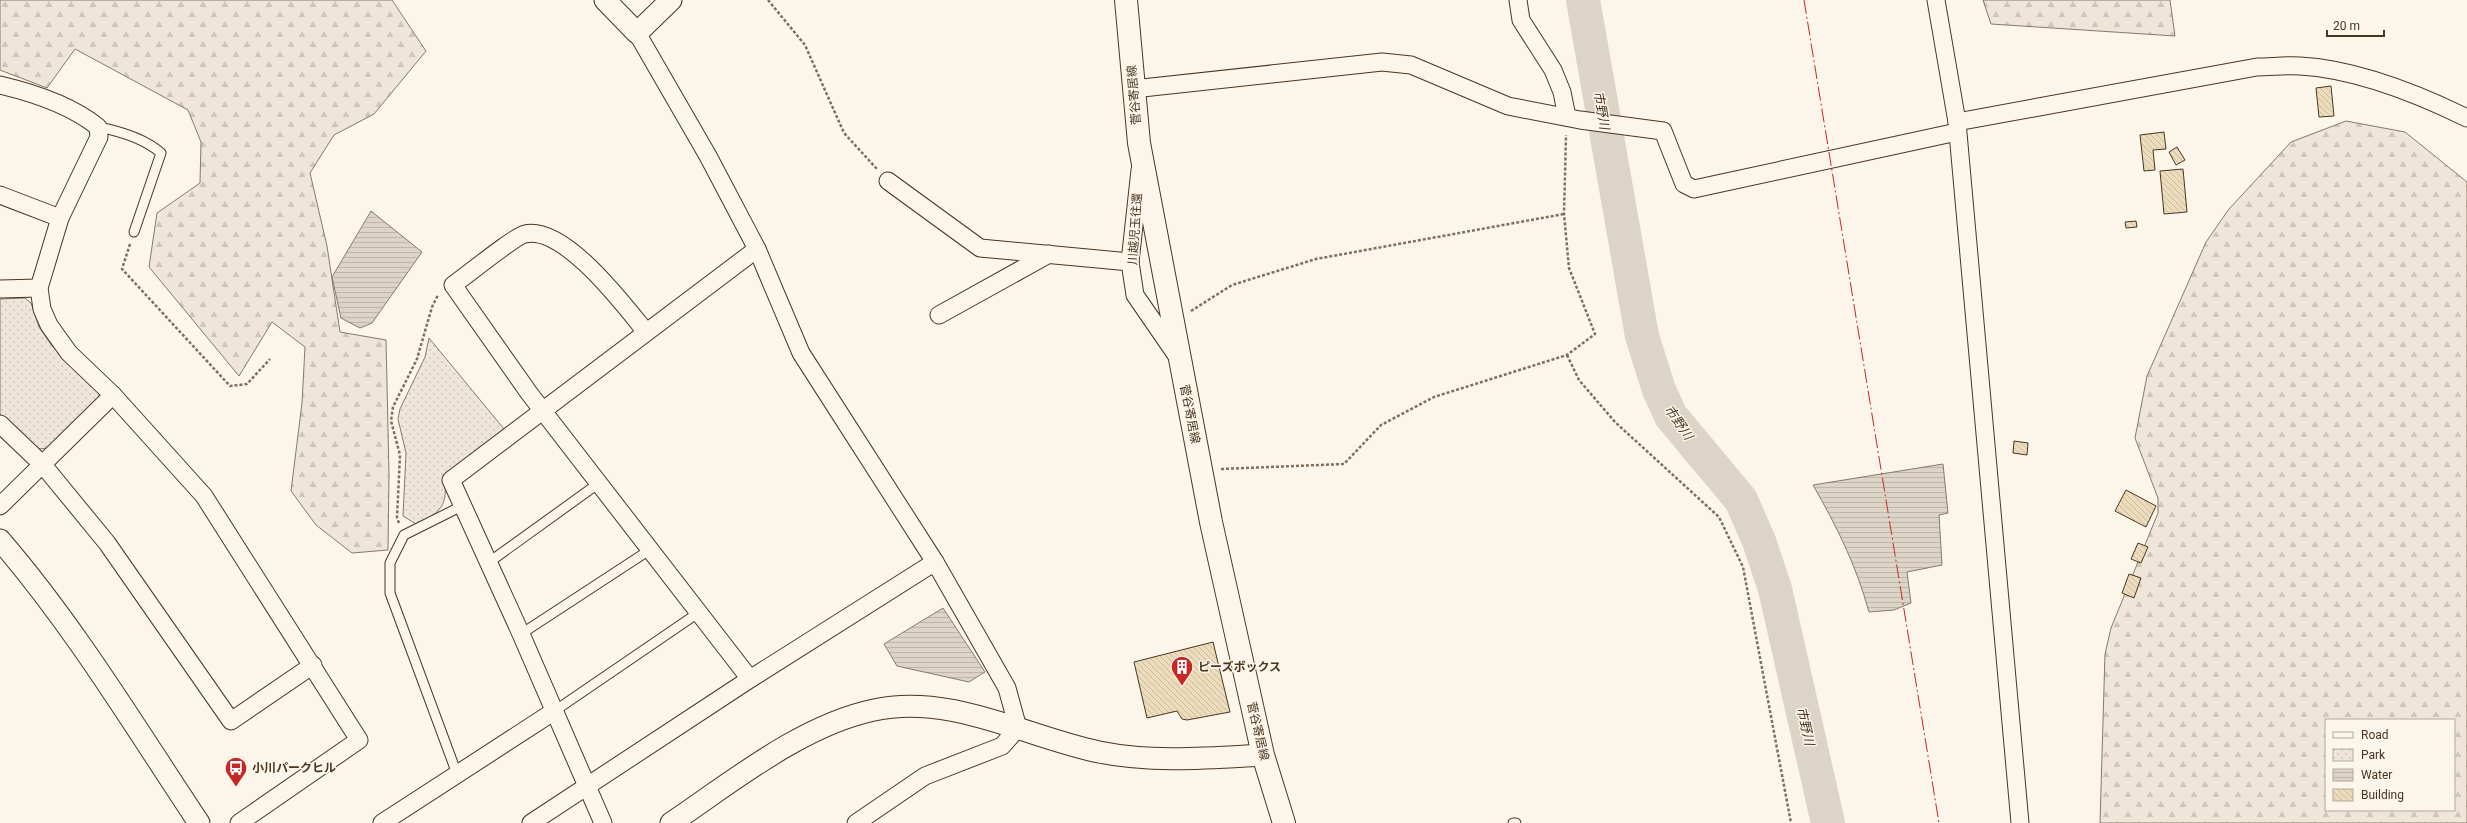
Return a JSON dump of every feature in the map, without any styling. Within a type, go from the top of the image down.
[{"type":"main road","name":"菅谷寄居線","points":[[1126,0],[1133,89],[1141,156],[1201,470],[1263,755],[1284,823]]},
{"type":"street","points":[[605,0],[637,33],[708,156],[757,249],[801,353],[935,562],[1007,688],[1018,728]]},
{"type":"street","points":[[637,33],[671,0]]},
{"type":"street","points":[[1518,0],[1521,20],[1553,70],[1573,118]]},
{"type":"street","points":[[1936,0],[1957,127],[2020,823]]},
{"type":"street","points":[[1133,89],[1382,62],[1411,65],[1508,106],[1573,118],[1662,131],[1684,184],[1694,189],[1957,127],[2257,67],[2301,66],[2352,74],[2431,100],[2467,118]]},
{"type":"street","points":[[0,85],[27,91],[85,117],[98,127],[99,137],[60,218],[39,288],[42,309],[49,325],[69,353],[112,395],[204,496],[360,740],[239,823]]},
{"type":"street","name":"川越児玉往還","points":[[1141,156],[1130,262],[1135,295],[1180,359]]},
{"type":"street","points":[[888,181],[980,248],[1130,262]]},
{"type":"street","points":[[0,195],[60,218]]},
{"type":"street","points":[[646,332],[596,272],[556,240],[539,234],[524,234],[453,285],[544,410],[750,680]]},
{"type":"street","points":[[603,823],[553,712],[521,634],[451,480],[757,249]]},
{"type":"street","points":[[939,314],[1049,254]]},
{"type":"street","points":[[0,289],[39,288]]},
{"type":"street","points":[[0,506],[112,395]]},
{"type":"street","points":[[0,424],[43,465],[107,543],[231,721],[313,665]]},
{"type":"street","points":[[0,540],[34,579],[72,633],[199,823]]},
{"type":"street","points":[[532,823],[750,680],[935,562]]},
{"type":"street","points":[[671,823],[802,736],[874,710],[902,706],[937,708],[1018,728],[1099,752],[1148,758],[1188,759],[1263,755]]},
{"type":"street","points":[[382,823],[553,712]]},
{"type":"street","points":[[856,823],[925,776],[1002,746],[1018,728]]},
{"type":"lane","points":[[98,127],[112,130],[152,146],[161,153],[134,232]]},
{"type":"lane","points":[[488,563],[599,483]]},
{"type":"lane","points":[[457,774],[390,593],[390,563],[404,535],[462,506]]},
{"type":"lane","points":[[521,634],[651,549]]},
{"type":"lane","points":[[553,712],[698,613]]},
{"type":"path","points":[[768,0],[805,46],[844,133],[888,181]]},
{"type":"path","points":[[1201,470],[1344,464],[1381,425],[1434,397],[1567,355],[1595,334],[1569,268],[1564,214],[1573,118]]},
{"type":"path","points":[[1173,323],[1232,285],[1316,259],[1564,214]]},
{"type":"path","points":[[134,232],[122,269],[230,386],[247,384],[270,359]]},
{"type":"path","points":[[404,535],[397,518],[400,455],[391,421],[393,408],[417,359],[432,307],[439,294],[453,285]]},
{"type":"path","points":[[1567,355],[1579,380],[1615,422],[1719,517],[1743,567],[1791,823]]},
{"type":"green space","points":[[0,0],[392,0],[426,51],[374,114],[334,135],[310,173],[327,246],[340,332],[386,340],[389,474],[388,550],[352,553],[316,525],[291,491],[302,403],[305,347],[272,322],[239,376],[149,267],[157,213],[200,183],[201,142],[188,110],[75,49],[47,88],[0,70]]},
{"type":"green space","points":[[1983,0],[2170,0],[2175,36],[1991,24]]},
{"type":"green space","points":[[2346,121],[2405,132],[2467,182],[2467,823],[2100,823],[2105,654],[2111,628],[2158,513],[2158,498],[2135,438],[2147,376],[2206,242],[2229,209],[2291,142]]},
{"type":"green space","points":[[25,298],[31,303],[39,327],[52,346],[100,391],[98,403],[47,448],[39,449],[0,414],[0,299]]},
{"type":"green space","points":[[429,338],[504,429],[444,477],[444,502],[437,512],[416,524],[403,516],[406,453],[398,419],[400,409],[425,357]]},
{"type":"water","points":[[371,211],[422,252],[372,323],[360,328],[341,318],[332,277]]},
{"type":"water","points":[[1943,464],[1948,513],[1939,515],[1942,565],[1907,572],[1911,603],[1894,610],[1869,612],[1852,562],[1813,485]]},
{"type":"water","points":[[943,608],[985,672],[969,682],[897,666],[884,644]]},
{"type":"building","points":[[2331,86],[2334,116],[2319,117],[2316,88]]},
{"type":"building","points":[[2164,132],[2166,149],[2153,150],[2155,170],[2144,171],[2140,135]]},
{"type":"building","points":[[2177,147],[2185,160],[2176,165],[2169,152]]},
{"type":"building","points":[[2183,169],[2187,212],[2164,214],[2160,171]]},
{"type":"building","points":[[2136,221],[2137,227],[2126,228],[2125,222]]},
{"type":"building","points":[[2014,441],[2028,443],[2027,455],[2013,453]]},
{"type":"building","points":[[2126,490],[2156,506],[2146,527],[2115,511]]},
{"type":"building","points":[[2138,543],[2148,547],[2141,563],[2131,559]]},
{"type":"building","points":[[2129,574],[2141,578],[2134,598],[2122,593]]},
{"type":"building","name":"ピーズボックス","points":[[1213,642],[1230,712],[1187,720],[1182,719],[1177,711],[1147,718],[1134,662]]},
{"type":"waterway","name":"市野川","points":[[1583,0],[1642,336],[1659,390],[1671,416],[1741,500],[1759,541],[1775,589],[1828,823]]},
{"type":"power","points":[[1804,0],[1939,823]]},
{"type":"place","name":"ピーズボックス","points":[[1182,686]]},
{"type":"place","name":"小川パークヒル","points":[[236,788]]}]
